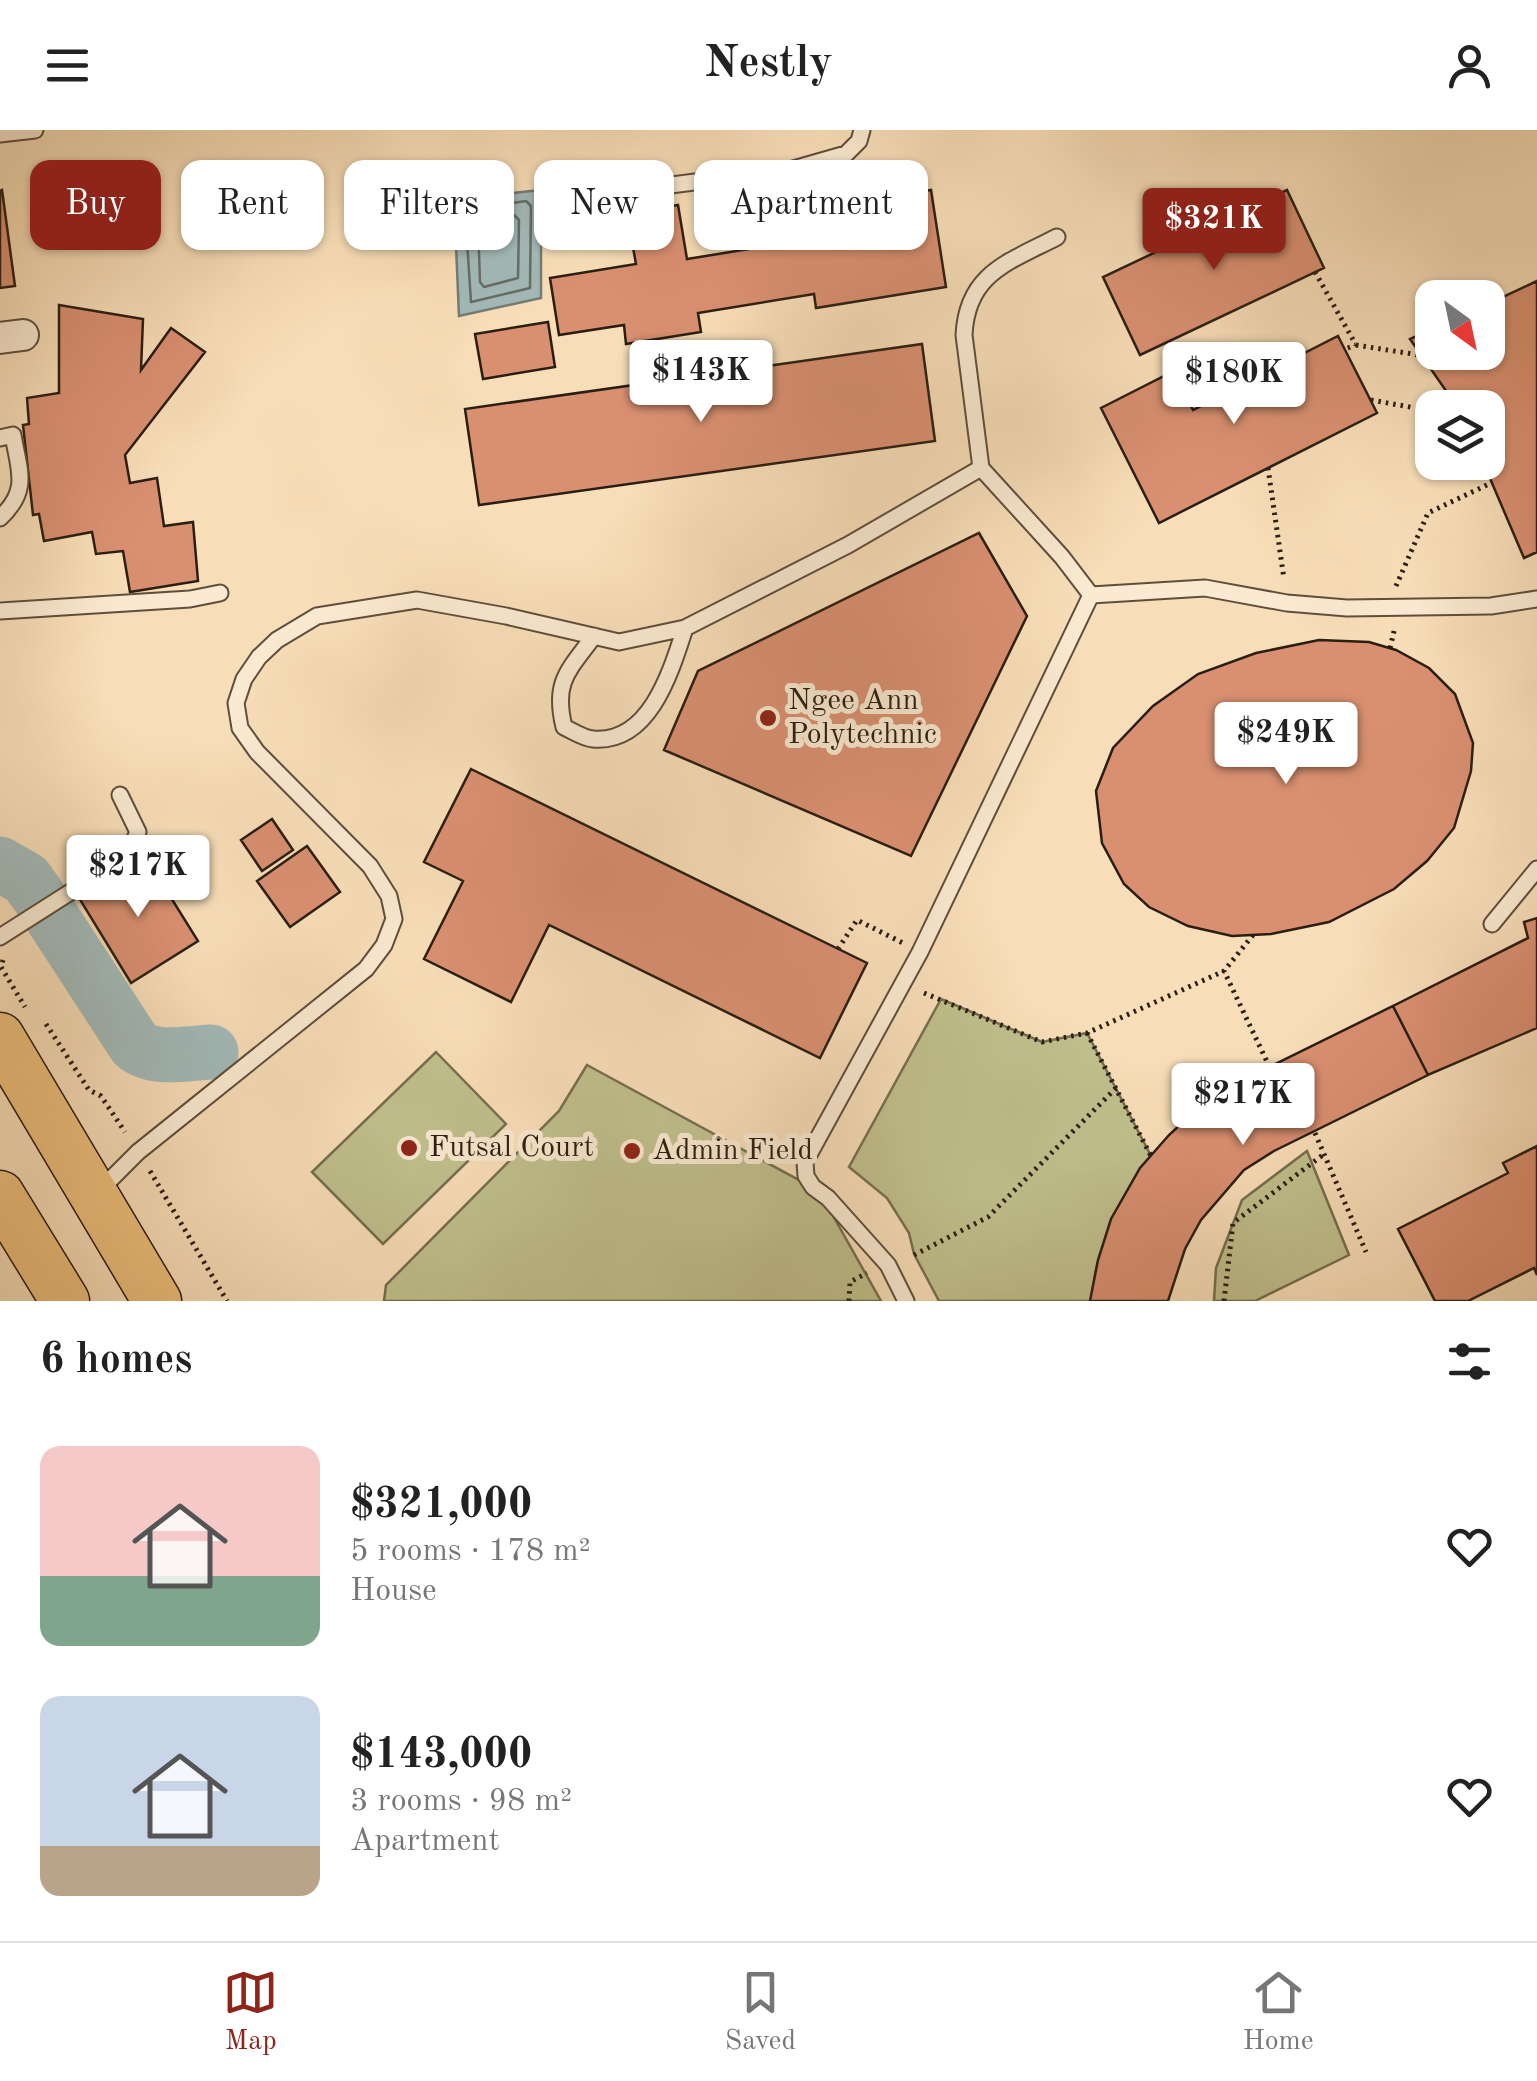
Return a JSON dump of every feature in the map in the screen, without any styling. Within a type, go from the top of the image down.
[{"type":"main road","points":[[0,1037],[157,1301]]},
{"type":"main road","points":[[0,1195],[65,1301]]},
{"type":"lane","points":[[0,134],[35,130]]},
{"type":"lane","points":[[674,185],[790,170],[846,154],[860,141],[862,130]]},
{"type":"lane","points":[[1057,238],[992,270],[972,296],[965,312],[964,334],[980,468],[1062,557],[1090,595]]},
{"type":"lane","points":[[0,438],[13,435],[22,488],[14,505],[0,518]]},
{"type":"lane","points":[[94,1196],[138,1152],[366,969],[384,946],[394,919],[389,896],[370,866],[257,752],[240,728],[236,703],[244,679],[258,657],[277,640],[317,616],[417,600],[618,642],[685,628],[848,544],[980,468]]},
{"type":"lane","points":[[1090,595],[1205,588],[1347,608],[1491,606],[1537,600]]},
{"type":"lane","points":[[0,611],[190,599],[220,593]]},
{"type":"lane","points":[[906,1301],[888,1265],[828,1198],[813,1187],[806,1176],[805,1162],[920,952],[1090,595]]},
{"type":"lane","points":[[594,636],[561,681],[558,704],[564,727],[590,740],[620,737],[642,719],[669,678],[685,628]]},
{"type":"lane","points":[[0,937],[127,856],[138,832],[120,795]]},
{"type":"lane","points":[[1492,924],[1537,869]]},
{"type":"path","points":[[1315,272],[1356,345]]},
{"type":"path","points":[[1345,349],[1356,345],[1415,355]]},
{"type":"path","points":[[1371,400],[1415,408]]},
{"type":"path","points":[[1268,468],[1287,602]]},
{"type":"path","points":[[1394,588],[1428,513],[1491,484]]},
{"type":"path","points":[[1390,648],[1396,624]]},
{"type":"path","points":[[838,949],[857,920],[920,952]]},
{"type":"path","points":[[902,986],[1042,1042],[1088,1033],[1224,971],[1253,935]]},
{"type":"path","points":[[1224,971],[1270,1068]]},
{"type":"path","points":[[1088,1033],[1150,1156]]},
{"type":"path","points":[[914,1255],[988,1217],[1117,1087]]},
{"type":"path","points":[[1314,1133],[1366,1252]]},
{"type":"path","points":[[1224,1301],[1233,1223],[1324,1154]]},
{"type":"path","points":[[849,1301],[850,1282],[874,1270]]},
{"type":"green space","points":[[941,999],[1042,1042],[1087,1033],[1151,1156],[1104,1243],[1092,1301],[939,1301],[914,1254],[909,1233],[887,1198],[849,1167]]},
{"type":"green space","name":"Futsal Court","points":[[436,1052],[506,1124],[383,1244],[312,1172]]},
{"type":"green space","name":"Admin Field","points":[[587,1065],[819,1191],[881,1301],[384,1301],[386,1285],[559,1111]]},
{"type":"green space","points":[[1307,1151],[1349,1255],[1255,1301],[1214,1301],[1216,1268],[1242,1200]]},
{"type":"water","points":[[534,191],[534,250],[541,250],[541,298],[459,316],[456,250],[514,250],[514,193]]},
{"type":"building","points":[[931,190],[946,287],[816,308],[814,294],[698,313],[701,332],[626,344],[624,325],[559,335],[550,278],[636,264],[633,250],[674,250],[674,206],[678,205],[687,259],[743,250],[928,250]]},
{"type":"building","points":[[1287,190],[1324,268],[1140,355],[1103,277]]},
{"type":"building","points":[[0,191],[15,286],[0,288]]},
{"type":"building","points":[[1537,281],[1537,552],[1524,558],[1491,480],[1505,480],[1505,390],[1445,390],[1432,370],[1505,370],[1505,296]]},
{"type":"building","points":[[59,305],[143,319],[141,370],[171,328],[205,352],[125,455],[130,483],[157,478],[164,526],[193,522],[198,581],[130,592],[123,551],[96,554],[92,532],[44,541],[39,514],[33,515],[23,425],[29,424],[27,398],[59,393]]},
{"type":"building","points":[[548,322],[555,367],[483,379],[475,334]]},
{"type":"building","points":[[1338,336],[1377,413],[1159,523],[1101,408],[1174,371],[1193,410]]},
{"type":"building","points":[[922,344],[935,441],[479,505],[465,409]]},
{"type":"building","points":[[979,533],[1027,616],[911,856],[664,750],[698,671]]},
{"type":"building","points":[[1319,640],[1369,642],[1396,650],[1429,668],[1455,694],[1473,743],[1471,771],[1454,828],[1427,861],[1394,889],[1329,922],[1271,934],[1232,936],[1188,926],[1149,907],[1124,884],[1102,843],[1096,791],[1113,748],[1153,706],[1198,674],[1256,653]]},
{"type":"building","points":[[471,769],[867,963],[820,1058],[549,925],[511,1002],[424,959],[463,881],[424,862]]},
{"type":"building","points":[[272,819],[293,850],[262,871],[241,840]]},
{"type":"building","points":[[307,846],[340,892],[290,927],[257,881]]},
{"type":"building","points":[[145,856],[198,941],[131,983],[79,898]]},
{"type":"building","points":[[1537,918],[1537,1028],[1428,1075],[1393,1006],[1528,938],[1524,922]]},
{"type":"building","points":[[1393,1006],[1428,1075],[1274,1151],[1244,1170],[1201,1220],[1185,1249],[1168,1301],[1090,1301],[1111,1219],[1140,1168],[1169,1135],[1200,1106],[1251,1076]]},
{"type":"building","points":[[1537,1146],[1537,1275],[1534,1268],[1468,1301],[1435,1301],[1398,1229],[1508,1173],[1503,1163]]},
{"type":"waterway","points":[[0,864],[26,879],[39,897]]},
{"type":"waterway","points":[[53,919],[135,1045],[162,1055],[211,1052]]},
{"type":"place","name":"Ngee Ann Polytechnic","points":[[768,718]]},
{"type":"place","name":"Futsal Court","points":[[409,1148]]},
{"type":"place","name":"Admin Field","points":[[632,1151]]}]
